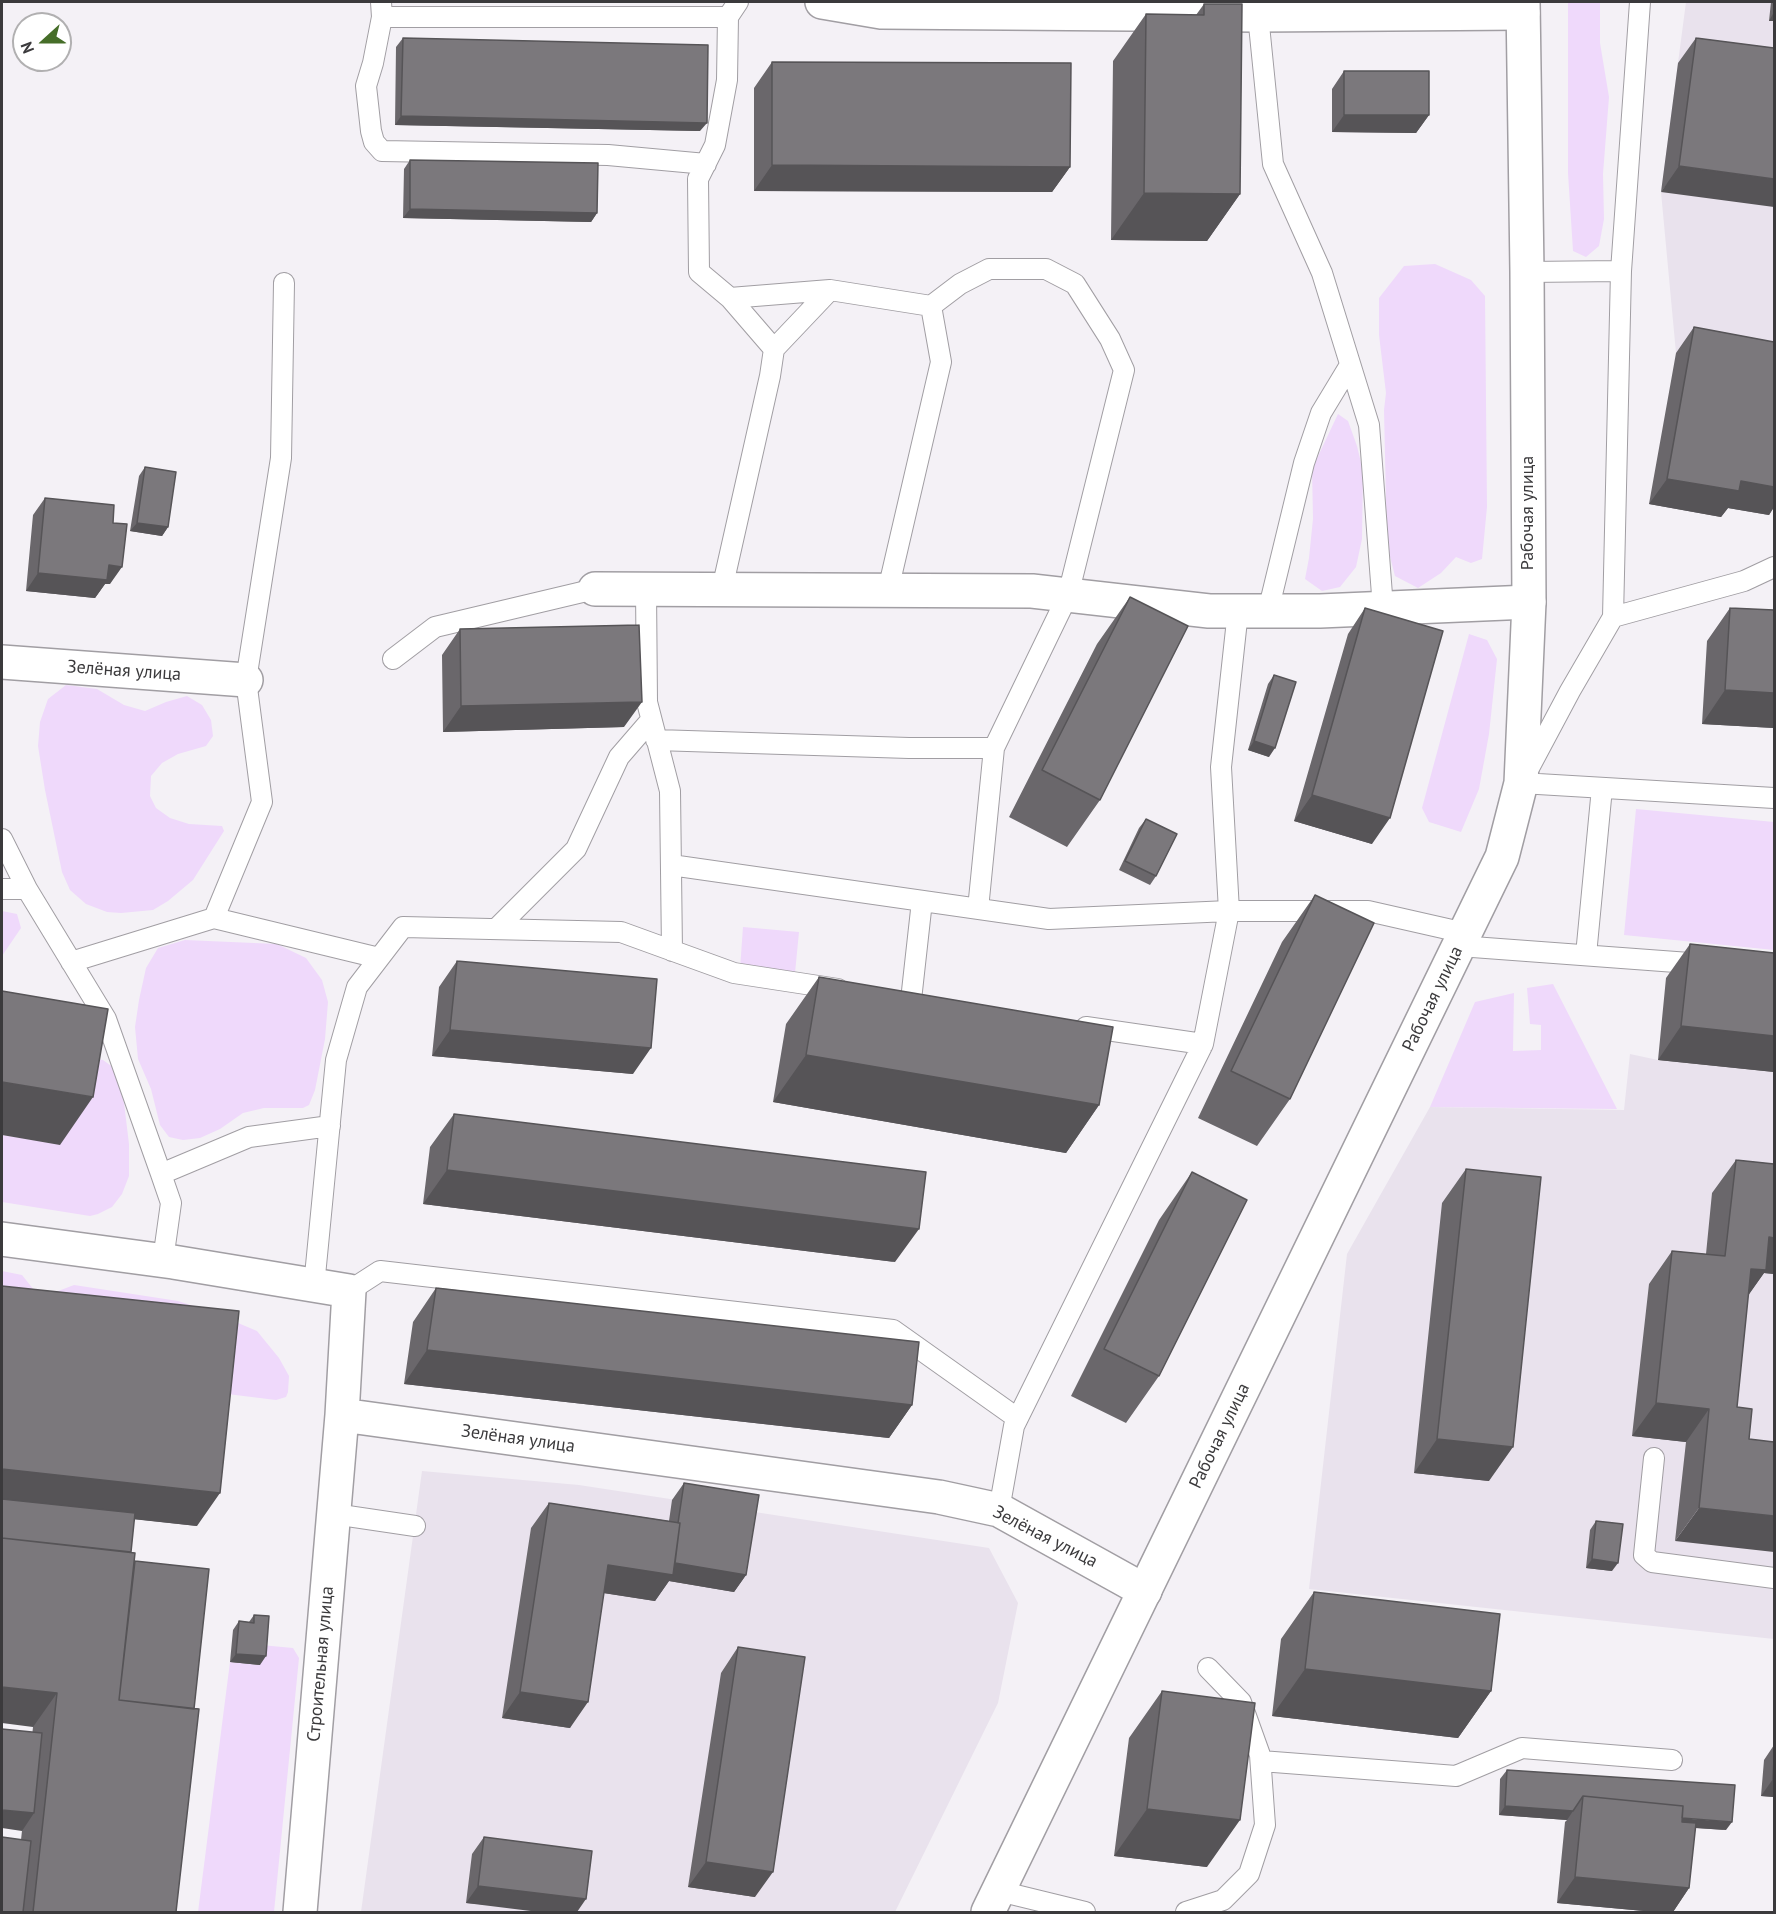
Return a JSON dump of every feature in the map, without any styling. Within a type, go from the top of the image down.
[{"type":"street","points":[[822,2],[881,12],[1197,8],[1258,15],[1411,7],[1523,7]]},
{"type":"street","name":"Рабочая улица","points":[[993,1902],[1502,857],[1521,783],[1529,602],[1523,7]]},
{"type":"street","points":[[595,589],[1032,591],[1209,611],[1383,608],[1529,602]]},
{"type":"street","name":"Зелёная улица","points":[[2,662],[246,680]]},
{"type":"street","points":[[2,1239],[163,1260],[349,1292],[342,1415]]},
{"type":"street","name":"Зелёная улица","points":[[342,1415],[939,1497],[999,1510],[1145,1591]]},
{"type":"street","name":"Строительная улица","points":[[300,1912],[342,1415]]},
{"type":"lane","points":[[1640,2],[1621,271],[1613,617],[1521,783],[1774,798]]},
{"type":"lane","points":[[706,164],[608,155],[382,151],[374,142],[370,131],[366,86],[373,63],[382,9],[733,9],[727,80],[715,145],[706,164],[698,179],[699,272],[730,298],[774,349]]},
{"type":"lane","points":[[1258,15],[1273,164],[1322,273],[1369,425],[1383,608]]},
{"type":"lane","points":[[730,298],[830,290],[931,306],[960,284],[989,268],[1046,269],[1075,284],[1110,339],[1124,370],[1068,595],[994,748],[978,909]]},
{"type":"lane","points":[[1527,272],[1621,271]]},
{"type":"lane","points":[[214,918],[262,802],[246,680],[281,458],[284,283]]},
{"type":"lane","points":[[722,590],[774,349],[830,290]]},
{"type":"lane","points":[[888,590],[942,362],[931,306]]},
{"type":"lane","points":[[999,1510],[1017,1419],[1203,1044],[1229,911],[1221,767],[1253,611],[1321,413],[1350,365]]},
{"type":"lane","points":[[1613,617],[1744,582],[1774,567]]},
{"type":"lane","points":[[393,658],[435,627],[595,589]]},
{"type":"lane","points":[[646,589],[647,702],[670,791],[672,951]]},
{"type":"lane","points":[[496,929],[576,849],[619,757],[651,720]]},
{"type":"lane","points":[[656,740],[909,748],[994,748]]},
{"type":"lane","points":[[1586,955],[1602,788]]},
{"type":"lane","points":[[2,839],[27,889],[106,1019],[171,1203],[163,1260]]},
{"type":"lane","points":[[671,866],[1049,919],[1229,911],[1368,911],[1462,940],[1586,955],[1716,965]]},
{"type":"lane","points":[[2,889],[27,889]]},
{"type":"lane","points":[[911,1000],[922,901]]},
{"type":"lane","points":[[71,962],[214,918],[380,958]]},
{"type":"lane","points":[[314,1286],[336,1060],[357,987],[404,927],[621,932],[734,973],[852,991]]},
{"type":"lane","points":[[887,997],[934,1004]]},
{"type":"lane","points":[[60,1012],[106,1019]]},
{"type":"lane","points":[[1063,1023],[1203,1044]]},
{"type":"lane","points":[[161,1174],[249,1137],[330,1126]]},
{"type":"lane","points":[[349,1292],[380,1271],[893,1330],[1017,1419]]},
{"type":"lane","points":[[1654,1458],[1644,1555],[1652,1562],[1774,1578]]},
{"type":"lane","points":[[334,1514],[415,1526]]},
{"type":"lane","points":[[1186,1912],[1223,1900],[1249,1874],[1265,1825],[1261,1761],[1241,1702],[1208,1668]]},
{"type":"lane","points":[[1261,1761],[1456,1776],[1522,1748],[1672,1760]]},
{"type":"lane","points":[[993,1902],[1085,1912]]},
{"type":"shaded area","points":[[1568,2],[1600,2],[1600,43],[1609,97],[1603,174],[1604,219],[1599,246],[1586,257],[1573,251],[1568,173]]},
{"type":"shaded area","points":[[1686,2],[1774,2],[1774,370],[1676,353],[1661,192]]},
{"type":"shaded area","points":[[1435,264],[1471,280],[1485,296],[1487,507],[1482,559],[1471,563],[1456,557],[1441,573],[1418,588],[1395,576],[1387,545],[1384,410],[1386,393],[1379,335],[1379,298],[1404,266]]},
{"type":"shaded area","points":[[1338,414],[1348,421],[1363,471],[1362,539],[1356,567],[1340,587],[1322,591],[1305,579],[1313,519],[1312,469]]},
{"type":"shaded area","points":[[1469,634],[1487,640],[1497,659],[1489,734],[1479,789],[1461,832],[1429,822],[1422,808]]},
{"type":"shaded area","points":[[66,685],[97,689],[124,705],[145,711],[187,696],[202,705],[211,720],[213,736],[206,746],[178,754],[162,763],[151,776],[150,796],[156,808],[170,818],[189,824],[222,826],[224,831],[193,880],[153,910],[107,912],[86,904],[70,890],[62,872],[38,746],[40,722],[48,699]]},
{"type":"shaded area","points":[[1636,809],[1774,822],[1774,950],[1624,935]]},
{"type":"shaded area","points":[[2,911],[17,914],[21,928],[2,956]]},
{"type":"shaded area","points":[[743,927],[799,932],[795,973],[740,969]]},
{"type":"shaded area","points":[[185,940],[277,944],[306,958],[322,980],[328,1002],[325,1039],[315,1090],[309,1105],[303,1108],[264,1108],[243,1113],[220,1129],[200,1138],[183,1140],[169,1137],[160,1125],[151,1089],[138,1059],[135,1027],[146,968],[158,948]]},
{"type":"shaded area","points":[[1553,984],[1617,1109],[1430,1107],[1475,1002],[1514,993],[1513,1051],[1541,1050],[1541,1025],[1530,1024],[1527,988]]},
{"type":"shaded area","points":[[1630,1054],[1658,1060],[1774,1072],[1774,1639],[1309,1589],[1347,1254],[1430,1107],[1624,1110]]},
{"type":"shaded area","points":[[75,1056],[103,1060],[114,1068],[124,1103],[129,1144],[129,1176],[122,1194],[112,1207],[90,1216],[2,1202],[2,1135],[60,1144]]},
{"type":"shaded area","points":[[2,1271],[22,1275],[34,1290],[53,1293],[74,1285],[178,1301],[257,1331],[279,1358],[289,1376],[286,1397],[276,1400],[211,1392],[2,1321]]},
{"type":"shaded area","points":[[422,1471],[579,1485],[989,1548],[1018,1603],[998,1703],[895,1912],[361,1912]]},
{"type":"shaded area","points":[[261,1645],[293,1648],[299,1658],[274,1912],[198,1912],[230,1662],[260,1665]]},
{"type":"building","points":[[1204,4],[1242,4],[1240,194],[1144,193],[1146,14],[1204,15]]},
{"type":"building","points":[[403,38],[708,45],[707,123],[401,116]]},
{"type":"building","points":[[1696,38],[1774,48],[1774,179],[1679,166]]},
{"type":"building","points":[[772,62],[1071,63],[1070,167],[772,165]]},
{"type":"building","points":[[1344,71],[1429,71],[1429,115],[1344,115]]},
{"type":"building","points":[[410,160],[598,163],[597,213],[410,209]]},
{"type":"building","points":[[1694,327],[1774,342],[1774,487],[1741,481],[1739,491],[1667,479]]},
{"type":"building","points":[[145,467],[176,472],[168,527],[137,523]]},
{"type":"building","points":[[45,498],[114,505],[113,523],[127,524],[122,567],[109,565],[107,580],[38,573]]},
{"type":"building","points":[[1130,597],[1188,626],[1100,800],[1042,770]]},
{"type":"building","points":[[1365,608],[1443,631],[1390,818],[1312,795]]},
{"type":"building","points":[[1730,608],[1774,610],[1774,693],[1725,690]]},
{"type":"building","points":[[639,625],[642,702],[461,706],[460,629]]},
{"type":"building","points":[[1274,675],[1296,682],[1275,748],[1254,741]]},
{"type":"building","points":[[1146,819],[1177,834],[1156,876],[1125,861]]},
{"type":"building","points":[[1315,895],[1374,923],[1290,1099],[1231,1071]]},
{"type":"building","points":[[1690,944],[1774,953],[1774,1036],[1681,1026]]},
{"type":"building","points":[[457,961],[657,979],[651,1048],[450,1030]]},
{"type":"building","points":[[819,977],[1113,1027],[1099,1105],[806,1055]]},
{"type":"building","points":[[2,991],[108,1009],[93,1097],[2,1082]]},
{"type":"building","points":[[454,1114],[926,1172],[919,1229],[447,1170]]},
{"type":"building","points":[[1736,1160],[1774,1164],[1774,1238],[1769,1237],[1766,1270],[1751,1269],[1737,1407],[1752,1409],[1749,1439],[1774,1442],[1774,1516],[1699,1508],[1709,1409],[1656,1403],[1672,1251],[1725,1256]]},
{"type":"building","points":[[1466,1169],[1541,1177],[1513,1447],[1437,1439]]},
{"type":"building","points":[[1192,1172],[1247,1200],[1159,1376],[1104,1349]]},
{"type":"building","points":[[2,1286],[239,1311],[220,1493],[2,1469]]},
{"type":"building","points":[[436,1288],[919,1342],[912,1405],[427,1350]]},
{"type":"building","points":[[684,1483],[759,1495],[746,1575],[675,1563]]},
{"type":"building","points":[[2,1499],[135,1513],[131,1552],[2,1538]]},
{"type":"building","points":[[549,1503],[680,1523],[673,1575],[608,1565],[588,1702],[520,1692]]},
{"type":"building","points":[[1596,1521],[1623,1524],[1618,1563],[1592,1559]]},
{"type":"building","points":[[2,1538],[135,1553],[119,1700],[199,1709],[176,1912],[33,1912],[57,1693],[2,1687]]},
{"type":"building","points":[[135,1561],[209,1569],[194,1709],[119,1700]]},
{"type":"building","points":[[1314,1592],[1500,1614],[1491,1691],[1305,1669]]},
{"type":"building","points":[[254,1615],[269,1616],[266,1656],[236,1654],[239,1621],[254,1623]]},
{"type":"building","points":[[738,1647],[805,1657],[773,1872],[706,1862]]},
{"type":"building","points":[[1162,1691],[1255,1703],[1240,1820],[1147,1809]]},
{"type":"building","points":[[2,1729],[42,1733],[34,1813],[2,1810]]},
{"type":"building","points":[[1507,1770],[1735,1785],[1732,1822],[1682,1818],[1683,1806],[1583,1796],[1573,1811],[1505,1806]]},
{"type":"building","points":[[1583,1796],[1683,1806],[1682,1822],[1696,1823],[1689,1888],[1575,1877]]},
{"type":"building","points":[[2,1837],[31,1841],[23,1912],[2,1912]]},
{"type":"building","points":[[484,1837],[592,1851],[586,1899],[478,1886]]}]
